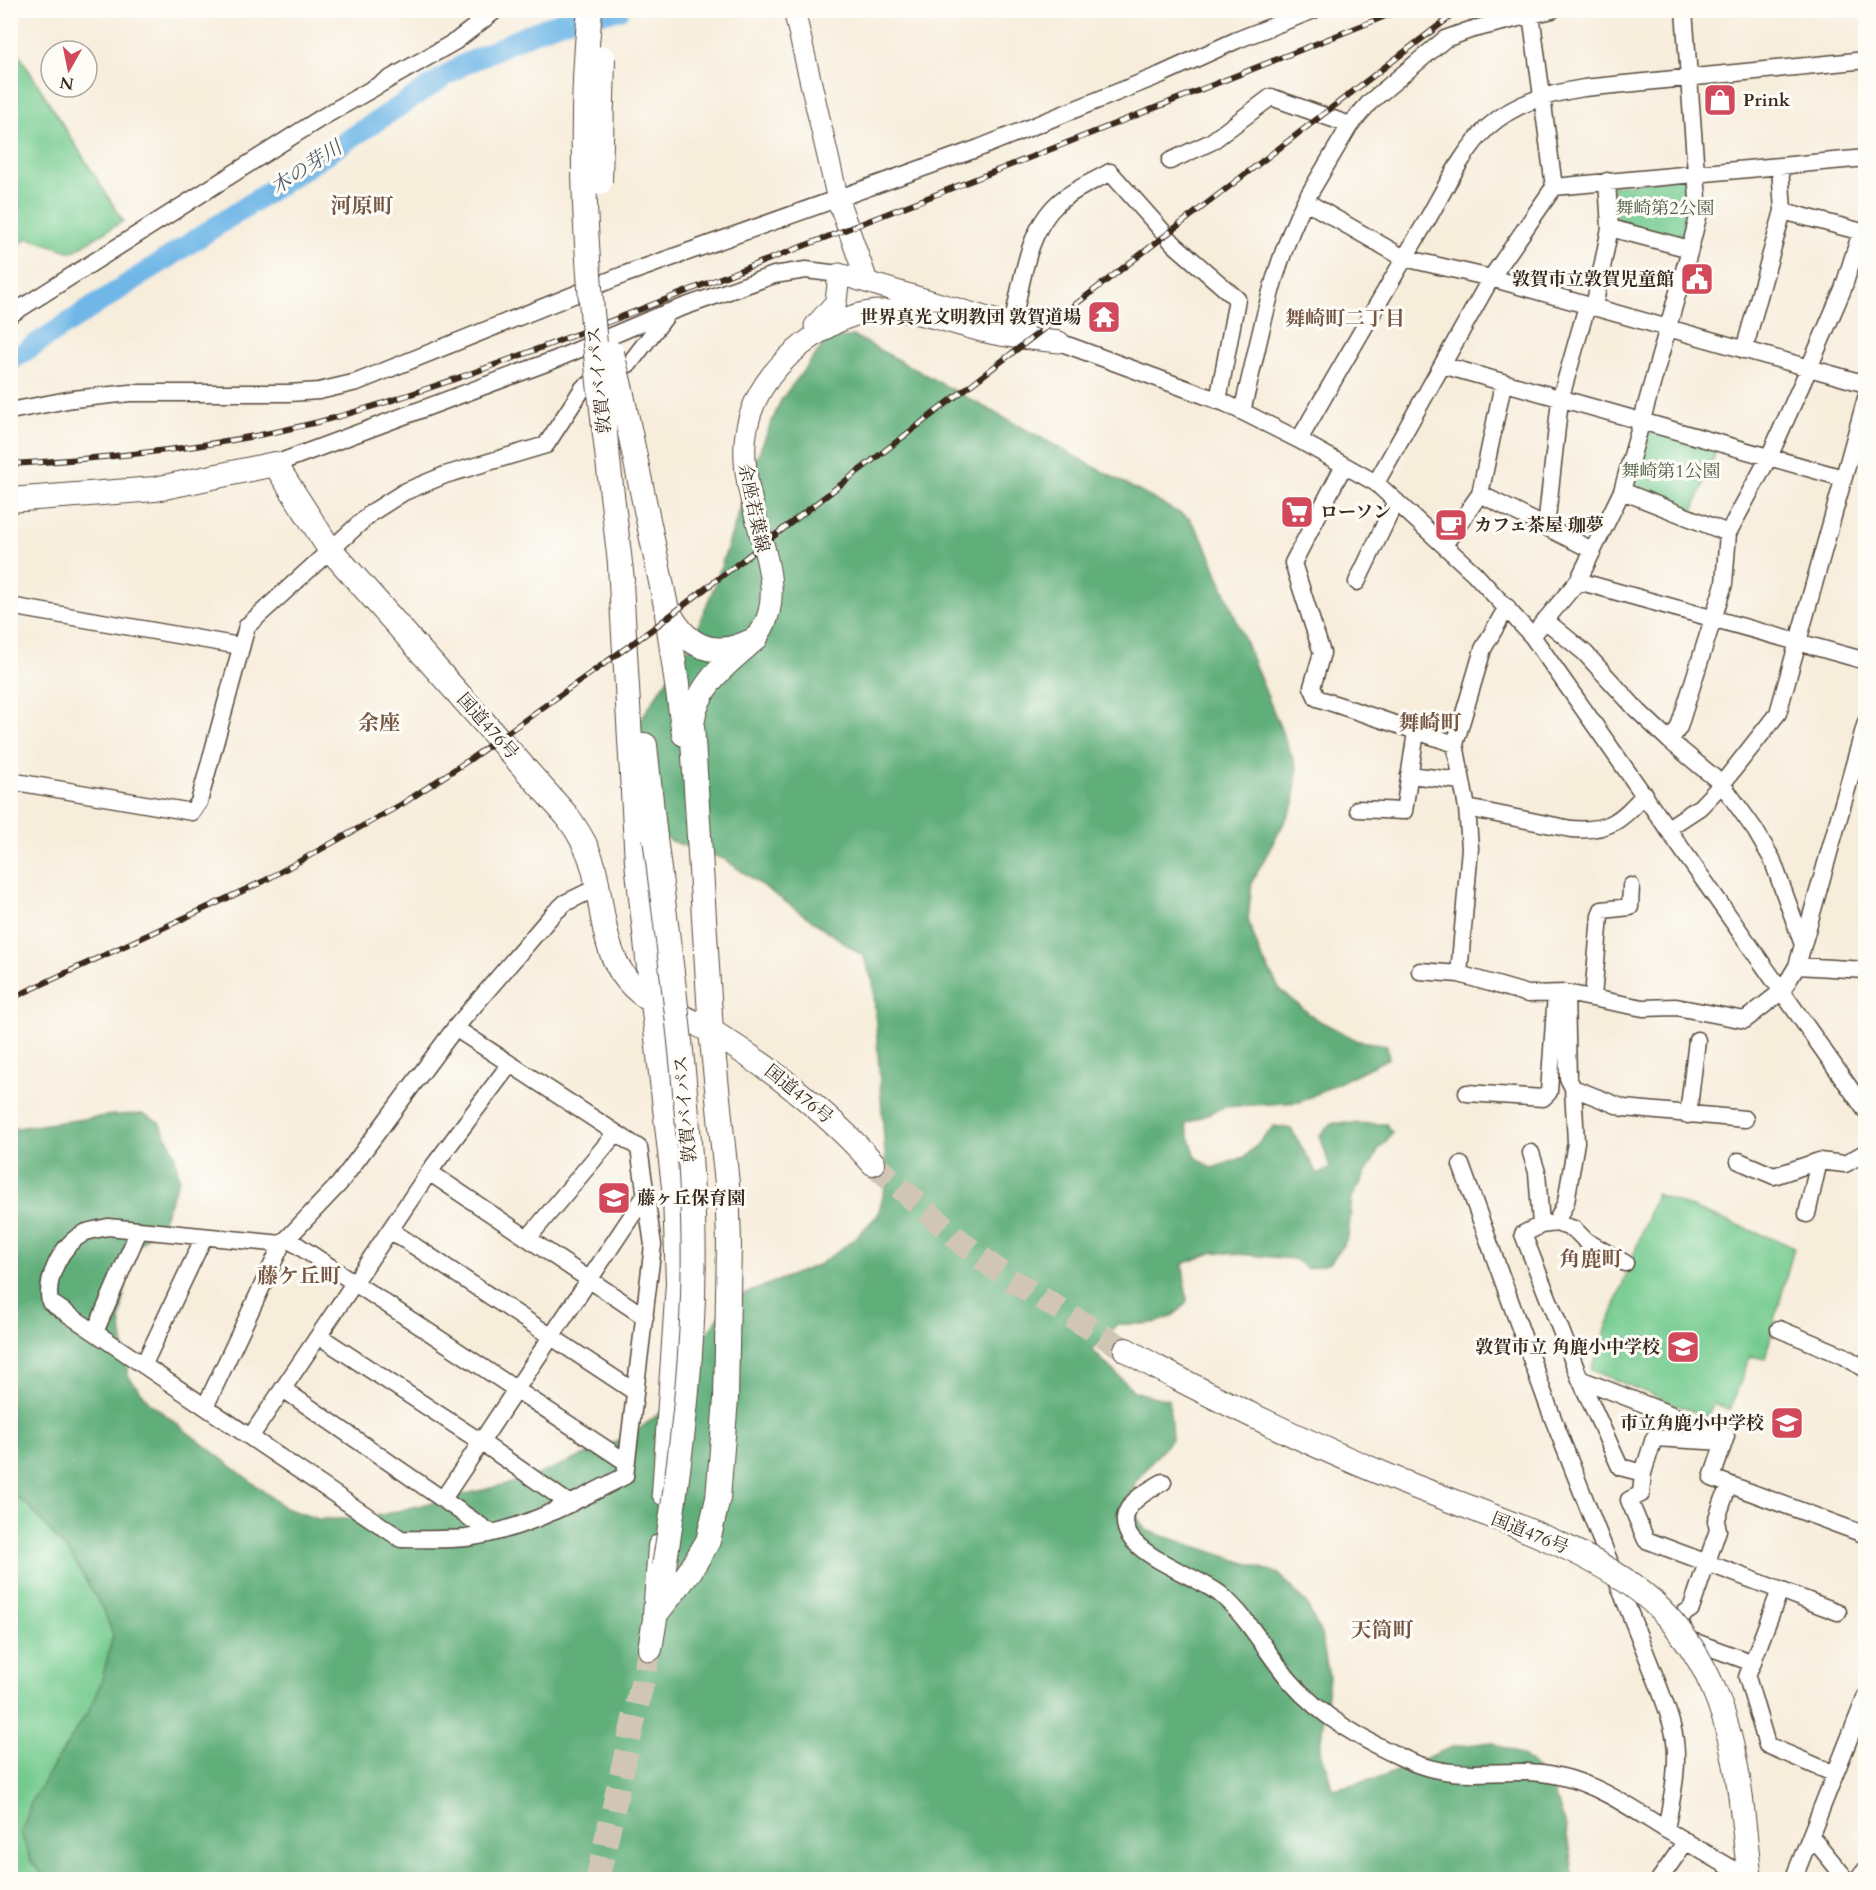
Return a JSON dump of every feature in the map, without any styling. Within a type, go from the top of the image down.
[{"type":"highway","points":[[583,140],[581,86],[584,10]]},
{"type":"highway","name":"敦賀バイパス","points":[[590,10],[583,140],[591,307],[612,391],[645,748],[678,1021],[693,1220],[689,1371],[678,1475],[661,1567],[650,1649]]},
{"type":"highway","name":"敦賀バイパス","points":[[607,10],[600,143],[603,250],[612,352],[620,565],[645,748]]},
{"type":"highway","points":[[612,391],[666,606],[698,834]]},
{"type":"highway","points":[[10,500],[155,489],[275,465]]},
{"type":"highway","name":"国道476号","points":[[275,465],[329,549],[567,816],[588,849],[612,955],[629,982],[652,1001],[711,1031],[814,1102],[873,1163]]},
{"type":"highway","points":[[620,565],[637,862],[675,1196],[678,1283],[661,1567]]},
{"type":"highway","points":[[666,606],[677,628],[702,646],[727,649],[756,638]]},
{"type":"highway","points":[[656,1615],[700,1557],[713,1524],[722,1467],[728,1327],[729,1243],[721,1112],[711,1031],[692,740],[693,712],[705,685],[756,638]]},
{"type":"highway","name":"国道476号","points":[[1126,1350],[1282,1431],[1578,1553],[1642,1592],[1677,1627],[1706,1668],[1721,1703],[1732,1740],[1750,1879]]},
{"type":"main road","points":[[795,12],[838,200],[867,282]]},
{"type":"main road","points":[[839,274],[1012,324],[1059,342]]},
{"type":"main road","name":"余座若葉線","points":[[756,638],[764,628],[768,617],[771,585],[750,496],[744,441],[746,426],[756,398],[771,376],[835,304],[839,274]]},
{"type":"main road","name":"余座若葉線","points":[[793,352],[837,321],[848,316],[875,311],[901,312],[990,333],[1059,342]]},
{"type":"street","points":[[10,315],[321,118],[456,41],[496,10]]},
{"type":"street","points":[[10,411],[73,399],[130,393],[299,392],[319,391],[357,382],[623,275],[979,148],[1314,10]]},
{"type":"street","points":[[1242,411],[1266,302],[1289,234],[1305,201],[1350,125],[1370,102],[1445,39],[1552,10]]},
{"type":"street","points":[[1532,636],[1578,581],[1622,491],[1699,213],[1684,10]]},
{"type":"street","points":[[1376,483],[1491,278],[1554,187],[1531,14]]},
{"type":"street","points":[[1299,440],[1473,144],[1489,127],[1508,113],[1543,95],[1688,76],[1866,60]]},
{"type":"street","points":[[1170,161],[1210,142],[1271,97],[1350,125]]},
{"type":"street","points":[[1554,187],[1866,158]]},
{"type":"street","points":[[1744,350],[1783,211],[1780,166]]},
{"type":"street","points":[[1012,324],[1028,259],[1042,222],[1059,201],[1110,172],[1174,244],[1237,299],[1218,400]]},
{"type":"street","points":[[1546,527],[1560,400],[1591,307],[1610,228],[1607,181]]},
{"type":"street","points":[[1305,201],[1404,258],[1491,278],[1866,384]]},
{"type":"street","points":[[1670,741],[1679,727],[1715,619],[1724,584],[1728,533],[1769,457],[1843,289],[1863,233],[1783,211]]},
{"type":"street","points":[[1610,228],[1690,249]]},
{"type":"street","points":[[275,465],[554,360],[669,312],[784,273],[806,270],[839,274]]},
{"type":"street","points":[[10,781],[192,813],[200,802],[247,626],[371,513],[404,492],[446,475],[546,445],[583,388],[630,363],[669,312]]},
{"type":"street","points":[[1059,342],[1218,400],[1299,440],[1376,483],[1444,545],[1507,607],[1532,636],[1866,1111]]},
{"type":"street","points":[[1442,365],[1843,478]]},
{"type":"street","points":[[1444,545],[1480,494],[1503,384]]},
{"type":"street","points":[[1668,828],[1700,807],[1722,784],[1778,713],[1866,398]]},
{"type":"street","points":[[1344,465],[1293,563],[1322,653],[1312,687],[1317,698],[1455,744]]},
{"type":"street","points":[[1622,491],[1728,533]]},
{"type":"street","points":[[1480,494],[1592,550]]},
{"type":"street","points":[[1357,582],[1396,501]]},
{"type":"street","points":[[1578,581],[1866,661]]},
{"type":"street","points":[[10,606],[240,646]]},
{"type":"street","points":[[1459,974],[1470,848],[1467,808],[1455,744],[1483,648],[1507,607]]},
{"type":"street","points":[[1545,620],[1585,653],[1637,710],[1670,741],[1722,784],[1755,830],[1772,859],[1802,942]]},
{"type":"street","points":[[1420,970],[1459,974],[1528,994],[1561,993],[1633,1006],[1676,1007],[1745,1020],[1782,991],[1797,966],[1866,722]]},
{"type":"street","points":[[1358,809],[1404,811],[1416,732]]},
{"type":"street","points":[[1409,775],[1461,781]]},
{"type":"street","points":[[1467,808],[1571,830],[1589,831],[1621,820],[1645,794]]},
{"type":"street","points":[[1593,997],[1602,910],[1630,908],[1631,886]]},
{"type":"street","points":[[206,1405],[285,1242],[339,1184],[455,1028],[552,915],[565,903],[598,887]]},
{"type":"street","points":[[1797,966],[1866,970]]},
{"type":"street","points":[[1561,993],[1568,1078],[1573,1088],[1576,1142],[1573,1172],[1566,1202],[1548,1224],[1523,1234],[1580,1379],[1620,1467],[1643,1473]]},
{"type":"street","points":[[1467,1093],[1543,1098],[1549,1092],[1561,993]]},
{"type":"street","points":[[455,1028],[639,1148],[653,1245],[625,1476],[570,1504],[490,1532],[467,1538],[401,1539],[206,1405],[50,1302],[48,1292],[54,1268],[70,1244],[84,1233],[108,1227],[204,1237],[285,1242],[354,1283],[626,1462]]},
{"type":"street","points":[[1688,1115],[1697,1040]]},
{"type":"street","points":[[251,1436],[429,1172],[510,1064]]},
{"type":"street","points":[[1573,1088],[1624,1108],[1745,1119]]},
{"type":"street","points":[[528,1238],[616,1133]]},
{"type":"street","points":[[1739,1161],[1774,1176],[1819,1161],[1845,1164],[1866,1152]]},
{"type":"street","points":[[1531,1153],[1548,1224]]},
{"type":"street","points":[[1807,1214],[1819,1161]]},
{"type":"street","points":[[1461,1165],[1546,1400],[1659,1687],[1671,1723],[1676,1764],[1666,1830]]},
{"type":"street","points":[[429,1172],[645,1317]]},
{"type":"street","points":[[443,1499],[647,1192]]},
{"type":"street","points":[[1548,1224],[1574,1229],[1586,1241],[1624,1263]]},
{"type":"street","points":[[95,1332],[139,1230]]},
{"type":"street","points":[[390,1230],[635,1392]]},
{"type":"street","points":[[144,1364],[204,1237]]},
{"type":"street","points":[[1779,1329],[1844,1356],[1866,1370]]},
{"type":"street","points":[[319,1336],[481,1442],[570,1504]]},
{"type":"street","points":[[1580,1379],[1726,1436],[1712,1478],[1866,1535]]},
{"type":"street","points":[[283,1389],[490,1532]]},
{"type":"street","points":[[1724,1442],[1654,1437],[1643,1473],[1641,1494],[1629,1500],[1646,1540],[1838,1612]]},
{"type":"street","points":[[1163,1482],[1134,1499],[1128,1508],[1125,1521],[1128,1534],[1139,1547],[1218,1593],[1232,1605],[1292,1683],[1341,1726],[1408,1761],[1440,1772],[1475,1775],[1524,1771],[1560,1776],[1612,1795],[1666,1830],[1750,1879]]},
{"type":"street","points":[[1729,1484],[1716,1521],[1718,1530],[1691,1609],[1679,1617],[1687,1639],[1752,1663]]},
{"type":"street","points":[[1780,1590],[1747,1677],[1767,1745],[1835,1774]]},
{"type":"street","points":[[1793,1880],[1864,1704]]},
{"type":"street","points":[[1811,1836],[1847,1880]]},
{"type":"street","points":[[1659,1880],[1686,1842]]},
{"type":"street","points":[[1858,1880],[1866,1869]]},
{"type":"green space","points":[[10,40],[39,86],[39,99],[47,99],[123,221],[72,252],[28,238],[11,249]]},
{"type":"green space","name":"舞崎第2公園","points":[[1687,176],[1694,211],[1687,241],[1617,225],[1612,186]]},
{"type":"green space","points":[[854,336],[1190,519],[1206,545],[1297,769],[1294,804],[1252,882],[1248,920],[1260,954],[1280,990],[1316,1019],[1358,1041],[1387,1045],[1389,1058],[1300,1102],[1224,1107],[1185,1124],[1196,1157],[1212,1168],[1245,1157],[1274,1126],[1291,1129],[1318,1175],[1330,1168],[1320,1135],[1332,1123],[1386,1124],[1393,1133],[1380,1148],[1352,1198],[1348,1238],[1330,1263],[1307,1269],[1294,1259],[1214,1252],[1183,1264],[1187,1302],[1173,1316],[1147,1324],[1117,1324],[1092,1350],[1135,1392],[1169,1400],[1172,1438],[1135,1482],[1131,1507],[1145,1530],[1279,1574],[1306,1603],[1321,1634],[1329,1677],[1320,1748],[1333,1789],[1382,1777],[1452,1747],[1491,1742],[1524,1757],[1549,1781],[1565,1822],[1574,1879],[47,1879],[31,1861],[21,1833],[32,1800],[89,1710],[102,1680],[113,1635],[105,1613],[73,1558],[29,1506],[11,1493],[11,1129],[113,1115],[143,1114],[159,1122],[174,1151],[179,1179],[163,1220],[138,1246],[126,1282],[120,1319],[128,1376],[150,1403],[285,1508],[318,1519],[365,1519],[527,1479],[629,1437],[666,1408],[694,1366],[709,1330],[732,1299],[820,1264],[853,1240],[878,1215],[887,1181],[873,982],[863,956],[724,859],[671,841],[643,819],[639,722],[690,645],[715,585],[757,457],[781,400],[827,340]]},
{"type":"green space","name":"舞崎第1公園","points":[[1654,431],[1717,449],[1692,515],[1630,488],[1647,434]]},
{"type":"green space","points":[[1656,1194],[1794,1247],[1765,1359],[1750,1356],[1730,1410],[1713,1404],[1707,1417],[1591,1370]]},
{"type":"green space","points":[[10,1493],[29,1506],[73,1558],[105,1613],[113,1635],[102,1680],[89,1710],[32,1800],[21,1833],[31,1861],[47,1879],[11,1879]]},
{"type":"waterway","name":"木の芽川","points":[[10,361],[461,66],[531,33],[575,17],[619,10]]},
{"type":"tunnel","points":[[873,1163],[964,1245],[1008,1278],[1126,1350]]},
{"type":"tunnel","points":[[597,1880],[650,1649]]},
{"type":"railway","points":[[10,464],[102,457],[240,439],[330,419],[420,391],[559,341],[989,174],[1401,10]]},
{"type":"railway","points":[[10,999],[264,881],[402,804],[469,760],[654,628],[1459,10]]},
{"type":"place","name":"Prink","points":[[1720,100]]},
{"type":"place","name":"敦賀市立敦賀児童館","points":[[1697,279]]},
{"type":"place","name":"世界真光文明教団 敦賀道場","points":[[1104,317]]},
{"type":"place","name":"ローソン","points":[[1297,512]]},
{"type":"place","name":"カフェ茶屋 珈夢","points":[[1451,525]]},
{"type":"place","name":"藤ヶ丘保育園","points":[[614,1198]]},
{"type":"place","name":"敦賀市立 角鹿小中学校","points":[[1683,1347]]},
{"type":"place","name":"市立角鹿小中学校","points":[[1787,1423]]},
{"type":"district","name":"河原町","points":[[362,206]]},
{"type":"district","name":"舞崎町二丁目","points":[[1345,318]]},
{"type":"district","name":"余座","points":[[379,723]]},
{"type":"district","name":"舞崎町","points":[[1430,723]]},
{"type":"district","name":"角鹿町","points":[[1591,1259]]},
{"type":"district","name":"藤ケ丘町","points":[[299,1276]]},
{"type":"district","name":"天筒町","points":[[1382,1630]]}]
